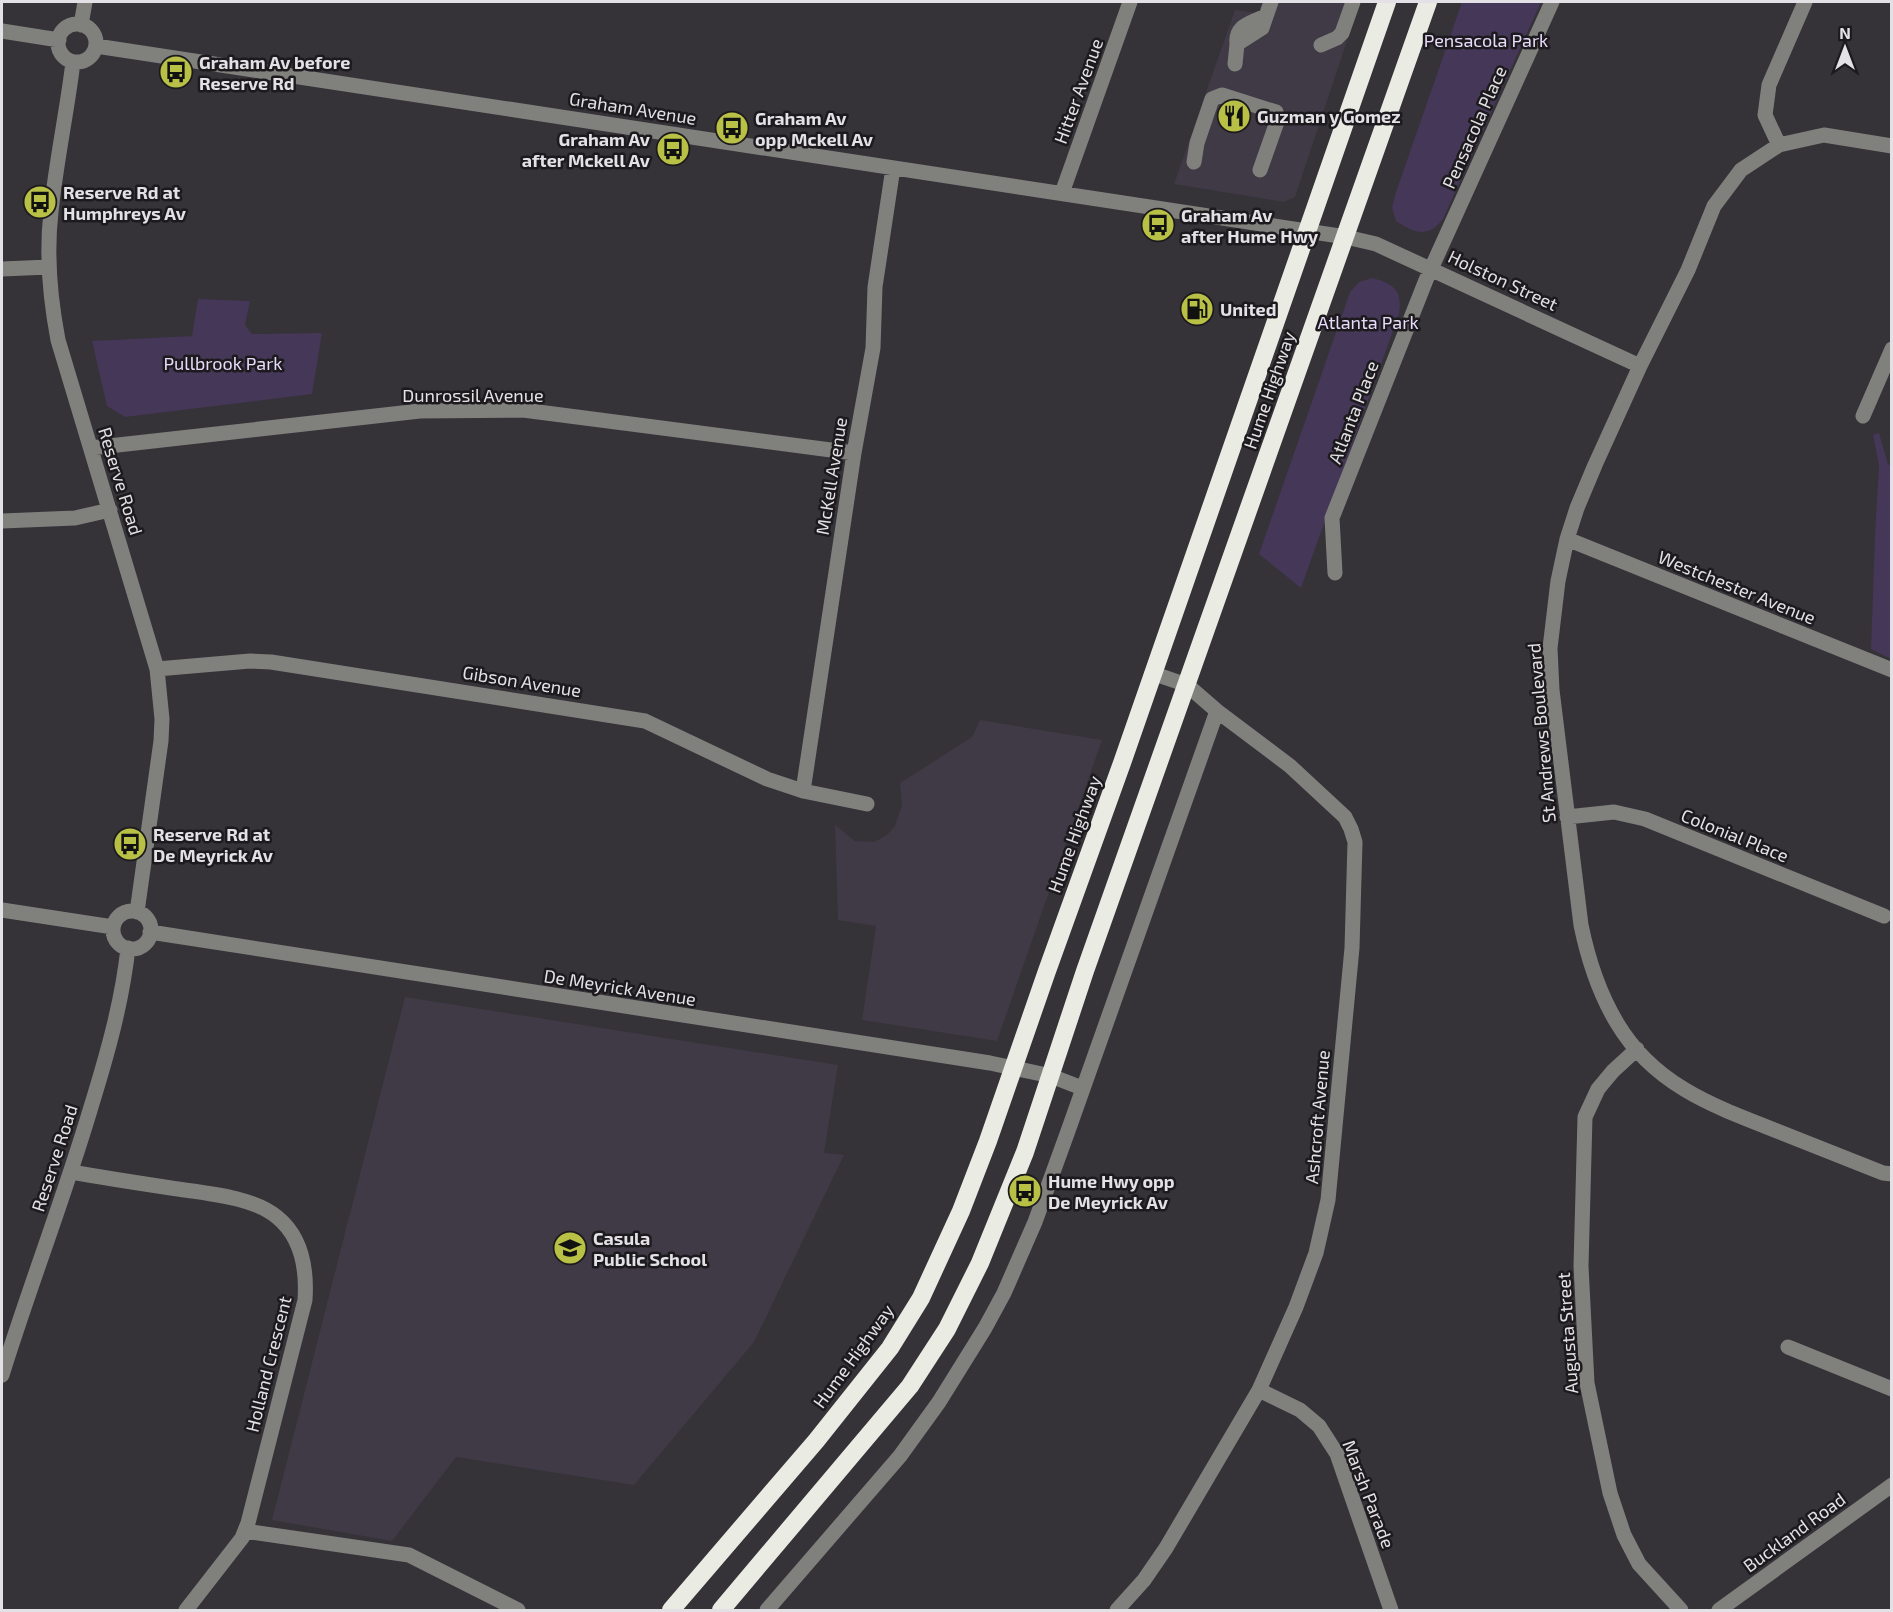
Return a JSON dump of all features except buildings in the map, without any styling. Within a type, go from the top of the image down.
[{"type":"highway","name":"Hume Highway","points":[[671,1611],[816,1441],[890,1348],[921,1298],[961,1211],[1014,1067],[1388,2]]},
{"type":"highway","name":"Hume Highway","points":[[721,1611],[910,1386],[942,1338],[980,1263],[1025,1152],[1085,971],[1428,2]]},
{"type":"street","points":[[81,25],[85,2]]},
{"type":"street","name":"Hitter Avenue","points":[[1062,193],[1130,2]]},
{"type":"street","points":[[1321,45],[1337,38],[1342,33],[1353,2]]},
{"type":"street","name":"Pensacola Place","points":[[1431,268],[1552,2]]},
{"type":"street","points":[[1779,145],[1765,115],[1768,85],[1805,2]]},
{"type":"street","points":[[1235,64],[1237,45],[1262,28],[1269,8]]},
{"type":"street","points":[[81,25],[91,31],[96,40],[96,46],[94,52],[85,60],[73,62],[63,56],[59,40],[69,27],[81,25]]},
{"type":"street","points":[[2,31],[59,40]]},
{"type":"street","name":"Graham Avenue","points":[[96,46],[1306,231]]},
{"type":"street","name":"Reserve Road","points":[[73,62],[51,213],[49,267],[52,307],[58,340],[157,669],[162,719],[161,741],[136,912]]},
{"type":"street","points":[[1194,162],[1197,143],[1212,99],[1222,95],[1275,112],[1278,119],[1260,170]]},
{"type":"street","name":"St Andrews Boulevard","points":[[1892,146],[1824,135],[1779,145],[1741,170],[1714,206],[1683,279],[1595,465],[1567,539],[1558,581],[1550,648],[1552,690],[1581,925],[1589,960],[1617,1024],[1649,1063],[1673,1083],[1708,1104],[1892,1174]]},
{"type":"street","name":"McKell Avenue","points":[[803,791],[854,453],[873,348],[875,287],[892,168]]},
{"type":"street","name":"Holston Street","points":[[1306,231],[1376,244],[1640,366]]},
{"type":"street","points":[[2,269],[49,267]]},
{"type":"street","name":"Atlanta Place","points":[[1335,573],[1332,519],[1431,268]]},
{"type":"street","points":[[1863,416],[1892,349]]},
{"type":"street","name":"Dunrossil Avenue","points":[[91,448],[420,411],[523,410],[854,453]]},
{"type":"street","points":[[2,522],[75,518],[110,510]]},
{"type":"street","name":"Westchester Avenue","points":[[1567,539],[1892,670]]},
{"type":"street","name":"Gibson Avenue","points":[[157,669],[250,661],[271,662],[645,720],[767,779],[803,791],[867,804]]},
{"type":"street","name":"Ashcroft Avenue","points":[[1117,1611],[1144,1580],[1166,1548],[1259,1390],[1296,1307],[1316,1253],[1329,1200],[1352,948],[1355,842],[1345,818],[1290,766],[1217,711],[1187,685],[1152,673]]},
{"type":"street","points":[[767,1611],[900,1456],[939,1402],[986,1328],[1004,1293],[1035,1222],[1082,1088],[1118,995],[1217,711]]},
{"type":"street","name":"Colonial Place","points":[[1567,818],[1614,812],[1645,819],[1884,916]]},
{"type":"street","points":[[2,910],[113,927]]},
{"type":"street","points":[[130,911],[142,914],[149,922],[150,932],[145,943],[128,948],[115,938],[113,927],[119,916],[130,911]]},
{"type":"street","name":"De Meyrick Avenue","points":[[150,932],[1014,1067],[1051,1076],[1082,1088]]},
{"type":"street","name":"Reserve Road","points":[[2,1375],[19,1318],[71,1172],[112,1038],[128,948]]},
{"type":"street","name":"Augusta Street","points":[[1637,1048],[1612,1071],[1598,1089],[1585,1117],[1581,1266],[1587,1383],[1610,1493],[1624,1535],[1639,1564],[1681,1611]]},
{"type":"street","name":"Holland Crescent","points":[[71,1172],[224,1197],[256,1205],[276,1216],[289,1229],[298,1244],[304,1262],[305,1300],[243,1539],[186,1611]]},
{"type":"street","points":[[1788,1347],[1892,1389]]},
{"type":"street","name":"Marsh Parade","points":[[1259,1390],[1300,1410],[1319,1426],[1337,1454],[1391,1611]]},
{"type":"street","name":"Buckland Road","points":[[1719,1611],[1892,1485]]},
{"type":"street","points":[[245,1531],[409,1555],[518,1611]]},
{"type":"shaded area","points":[[1262,2],[1360,2],[1295,197],[1284,202],[1174,184],[1235,10],[1258,13]]},
{"type":"shaded area","points":[[980,720],[1102,740],[997,1041],[862,1020],[876,926],[838,920],[835,825],[855,841],[874,842],[887,835],[895,826],[902,805],[900,783],[972,737]]},
{"type":"shaded area","name":"Casula Public School","points":[[405,997],[838,1065],[824,1153],[844,1155],[754,1342],[634,1485],[456,1457],[392,1541],[272,1520]]},
{"type":"green space","name":"Pensacola Park","points":[[1462,2],[1541,2],[1443,219],[1426,232],[1415,231],[1396,221],[1392,208]]},
{"type":"green space","name":"Atlanta Park","points":[[1372,278],[1386,282],[1398,293],[1399,314],[1301,588],[1259,554],[1350,292],[1359,282]]},
{"type":"green space","name":"Pullbrook Park","points":[[198,299],[250,301],[245,325],[252,334],[322,333],[312,394],[125,417],[107,406],[92,341],[192,336]]},
{"type":"green space","points":[[1879,433],[1888,464],[1891,466],[1891,659],[1871,649],[1879,465],[1873,435]]},
{"type":"place","name":"Graham Av before Reserve Rd","points":[[176,72]]},
{"type":"place","name":"Guzman y Gomez","points":[[1234,116]]},
{"type":"place","name":"Graham Av opp Mckell Av","points":[[732,128]]},
{"type":"place","name":"Graham Av after Mckell Av","points":[[673,149]]},
{"type":"place","name":"Reserve Rd at Humphreys Av","points":[[40,202]]},
{"type":"place","name":"Graham Av after Hume Hwy","points":[[1158,225]]},
{"type":"place","name":"United","points":[[1197,309]]},
{"type":"place","name":"Reserve Rd at De Meyrick Av","points":[[130,844]]},
{"type":"place","name":"Hume Hwy opp De Meyrick Av","points":[[1025,1191]]},
{"type":"place","name":"Casula Public School","points":[[570,1248]]}]
